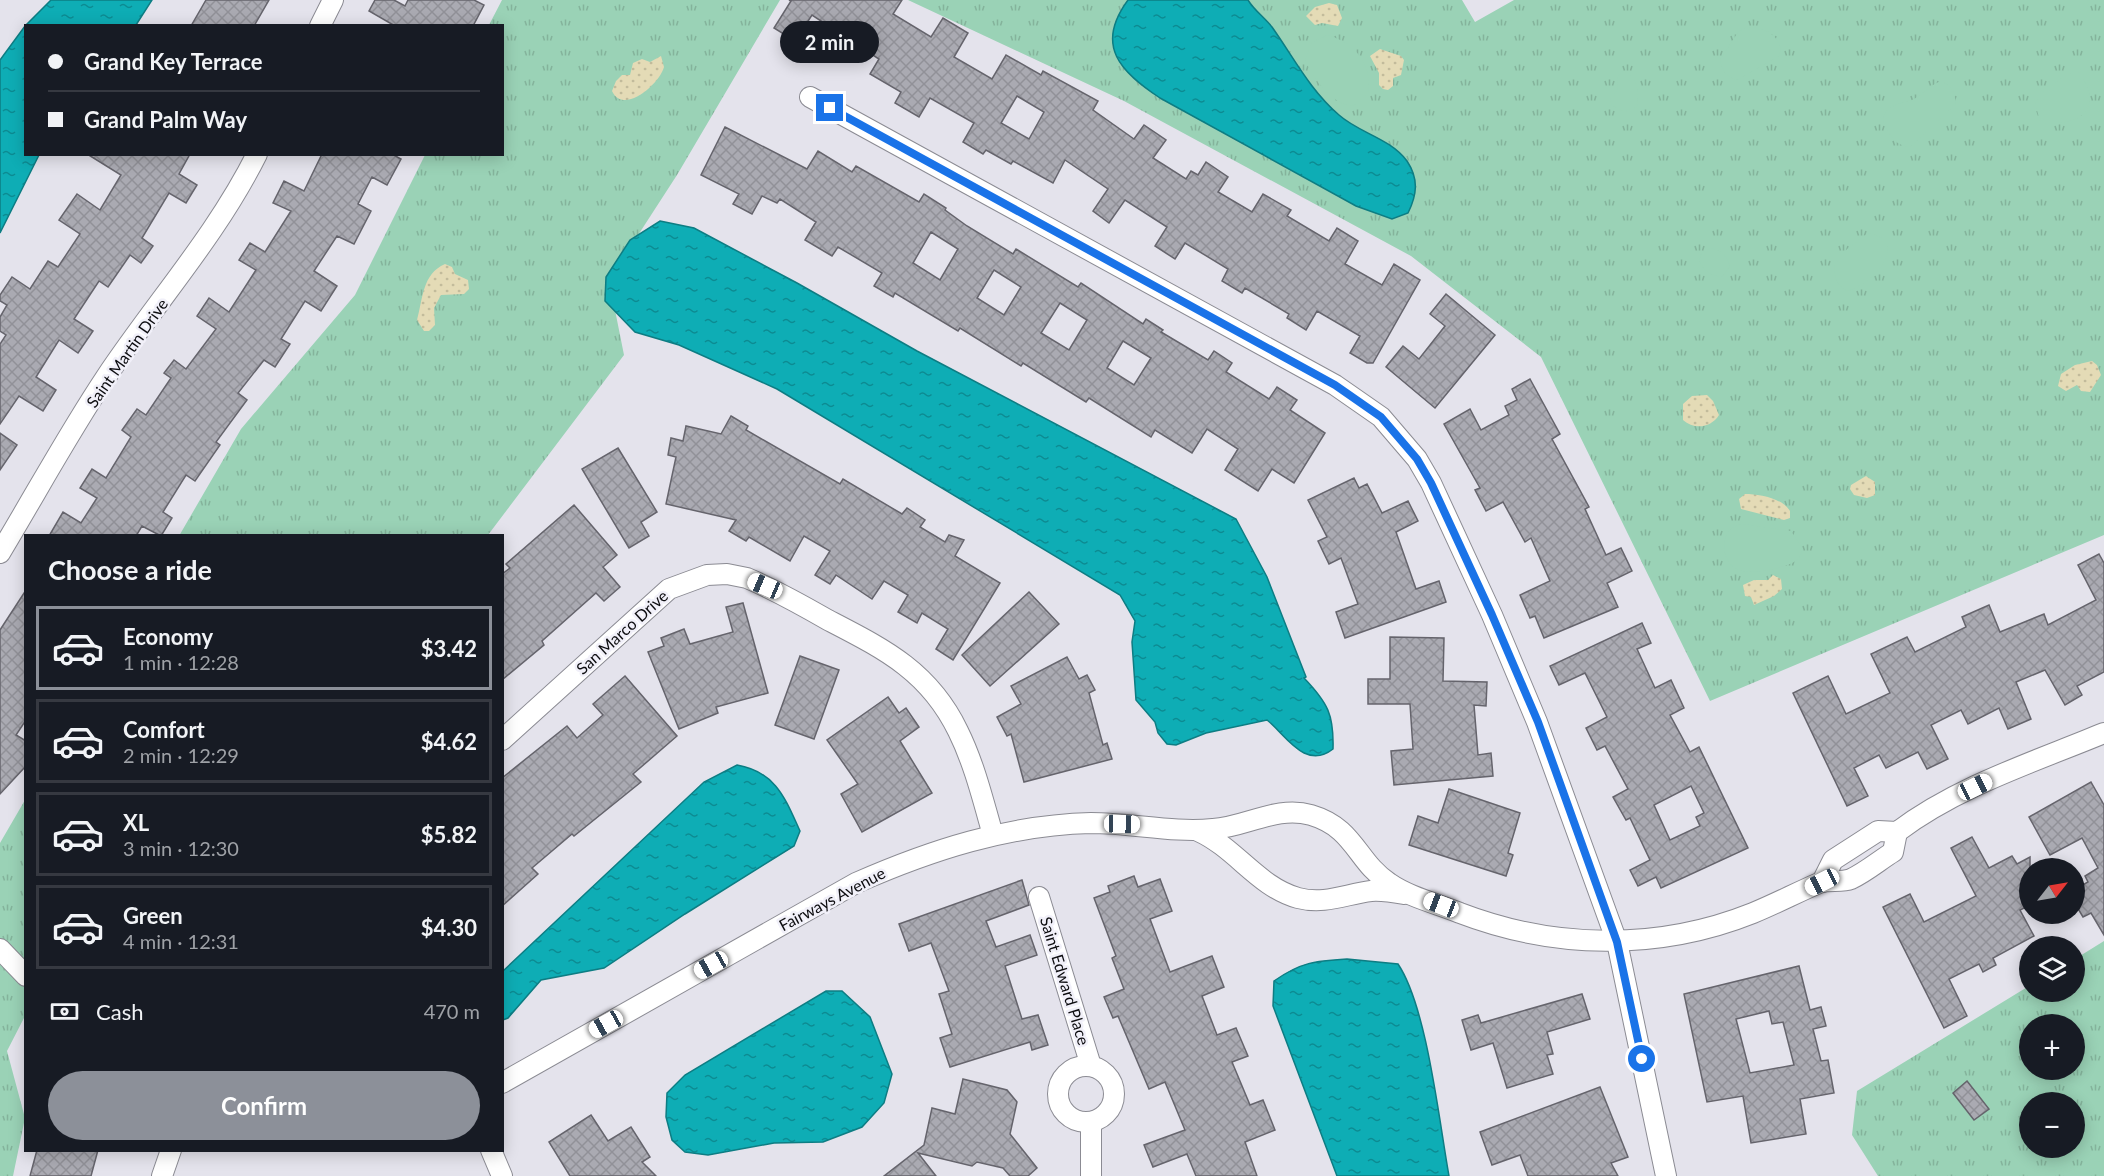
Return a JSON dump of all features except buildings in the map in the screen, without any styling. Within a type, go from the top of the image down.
[{"type":"street","points":[[321,24],[333,0]]},
{"type":"street","points":[[810,97],[1335,385],[1381,417],[1400,437],[1431,483],[1538,722],[1617,942],[1666,1176]]},
{"type":"street","name":"Saint Martin Drive","points":[[0,553],[106,377],[199,250],[256,156]]},
{"type":"street","name":"San Marco Drive","points":[[504,738],[669,589],[707,575],[727,574],[747,578],[896,656],[920,677],[941,702],[958,730],[970,759],[993,835]]},
{"type":"street","name":"Fairways Avenue","points":[[504,1082],[856,883],[909,860],[993,835],[1041,827],[1089,823],[1138,824],[1196,830],[1233,826],[1286,812],[1307,814],[1342,830],[1389,883],[1421,897],[1499,928],[1548,938],[1617,942],[1696,931],[1751,914],[1822,882],[1833,860],[1878,831],[1897,832],[1924,812],[1982,784],[2104,733]]},
{"type":"street","name":"Fairways Avenue","points":[[1196,830],[1221,843],[1263,880],[1299,898],[1322,901],[1370,891],[1388,891],[1421,897]]},
{"type":"street","name":"Saint Edward Place","points":[[1039,897],[1091,1066]]},
{"type":"street","points":[[0,948],[24,974]]},
{"type":"street","name":"Saint Edward Place","points":[[1091,1066],[1108,1076],[1114,1094],[1107,1113],[1090,1122],[1074,1120],[1066,1115],[1058,1100],[1059,1082],[1071,1069],[1091,1066]]},
{"type":"street","points":[[1090,1122],[1090,1176]]},
{"type":"street","points":[[162,1176],[170,1152]]},
{"type":"street","points":[[492,1152],[502,1176]]},
{"type":"green space","points":[[502,0],[780,0],[677,175],[609,280],[624,355],[489,534],[180,534],[241,429],[355,295],[424,156],[504,156],[504,24],[490,24]]},
{"type":"green space","points":[[908,0],[1462,0],[1475,22],[1514,0],[2104,0],[2104,535],[1710,701],[1541,357],[1411,256],[1124,101]]},
{"type":"green space","points":[[1746,27],[1757,28],[1772,34],[1781,48],[1779,56],[1737,80],[1725,73],[1720,60],[1738,32]]},
{"type":"green space","points":[[1328,35],[1354,49],[1365,64],[1368,73],[1368,93],[1353,106],[1331,96],[1318,82],[1305,60],[1312,42]]},
{"type":"green space","points":[[1622,71],[1634,80],[1638,96],[1637,107],[1624,112],[1612,105],[1610,99],[1617,91],[1618,76]]},
{"type":"green space","points":[[2072,72],[2079,73],[2085,83],[2090,100],[2088,107],[2078,118],[2069,121],[2049,124],[2040,121],[2035,103],[2046,88]]},
{"type":"green space","points":[[1941,81],[1952,90],[1956,104],[1910,147],[1897,142],[1890,135],[1884,123],[1883,118],[1887,111],[1914,99]]},
{"type":"green space","points":[[1868,233],[1881,238],[1887,245],[1887,254],[1876,273],[1847,291],[1837,281],[1834,266],[1847,249]]},
{"type":"green space","points":[[1711,248],[1723,254],[1730,266],[1722,277],[1708,272],[1699,260],[1702,252]]},
{"type":"green space","points":[[1743,524],[1791,531],[1803,549],[1799,558],[1787,565],[1769,570],[1750,572],[1737,569],[1727,558],[1724,544],[1730,530]]},
{"type":"green space","points":[[24,802],[24,1018],[7,1051],[24,1114],[13,1176],[0,1176],[0,843]]},
{"type":"green space","points":[[2104,941],[2104,1176],[1878,1176],[1852,1135],[1857,1091],[2019,992],[2019,1002],[2085,1002],[2085,953]]},
{"type":"sand","points":[[1329,3],[1337,5],[1342,18],[1338,26],[1322,23],[1315,25],[1306,16],[1315,7]]},
{"type":"sand","points":[[1380,49],[1401,56],[1404,60],[1401,75],[1393,78],[1393,86],[1388,90],[1379,85],[1379,73],[1370,56]]},
{"type":"sand","points":[[661,56],[664,67],[661,74],[641,94],[633,99],[625,100],[618,98],[612,91],[616,81],[622,75],[630,75],[633,63],[642,59],[650,62]]},
{"type":"sand","points":[[445,264],[452,267],[455,274],[468,280],[469,289],[464,294],[441,295],[434,308],[435,325],[429,331],[424,331],[417,320],[425,288],[437,268]]},
{"type":"sand","points":[[2092,361],[2097,365],[2101,375],[2090,392],[2081,391],[2077,385],[2066,391],[2058,386],[2061,374],[2075,365]]},
{"type":"sand","points":[[1707,395],[1713,401],[1719,415],[1716,419],[1702,426],[1692,425],[1683,420],[1683,404],[1692,396]]},
{"type":"sand","points":[[1866,476],[1875,482],[1875,495],[1867,498],[1854,495],[1850,489],[1851,485]]},
{"type":"sand","points":[[1745,494],[1763,496],[1782,503],[1790,511],[1790,518],[1784,520],[1741,509],[1739,499]]},
{"type":"sand","points":[[1773,575],[1781,579],[1782,589],[1774,596],[1754,605],[1751,597],[1745,596],[1743,585],[1754,580],[1768,580]]},
{"type":"water","points":[[51,0],[152,0],[137,24],[27,24]]},
{"type":"water","points":[[1128,0],[1248,0],[1272,27],[1311,84],[1329,105],[1356,127],[1392,147],[1407,161],[1415,181],[1413,200],[1408,213],[1392,219],[1356,206],[1160,98],[1146,88],[1124,68],[1113,44],[1113,31],[1118,16]]},
{"type":"water","points":[[24,27],[24,156],[38,156],[0,233],[0,60]]},
{"type":"water","points":[[660,221],[694,228],[917,351],[1236,519],[1267,577],[1306,677],[1304,678],[1328,710],[1331,718],[1333,749],[1323,755],[1313,756],[1305,753],[1296,748],[1267,720],[1206,733],[1176,745],[1167,744],[1158,733],[1155,722],[1136,700],[1132,642],[1135,621],[1120,595],[777,389],[679,345],[635,332],[605,301],[606,277],[630,240]]},
{"type":"water","points":[[737,765],[750,768],[770,780],[784,797],[800,831],[794,846],[604,968],[541,980],[508,1018],[504,1020],[504,970],[704,782]]},
{"type":"water","points":[[1347,959],[1398,964],[1408,983],[1417,1008],[1431,1066],[1449,1176],[1337,1176],[1273,1006],[1274,981],[1301,966]]},
{"type":"water","points":[[826,991],[842,991],[870,1017],[892,1074],[884,1103],[862,1127],[823,1142],[774,1143],[708,1155],[685,1152],[672,1140],[666,1117],[667,1093],[685,1075]]},
{"type":"route","points":[[830,108],[1335,385],[1381,417],[1400,437],[1417,459],[1431,483],[1538,722],[1617,942],[1642,1059]]}]
